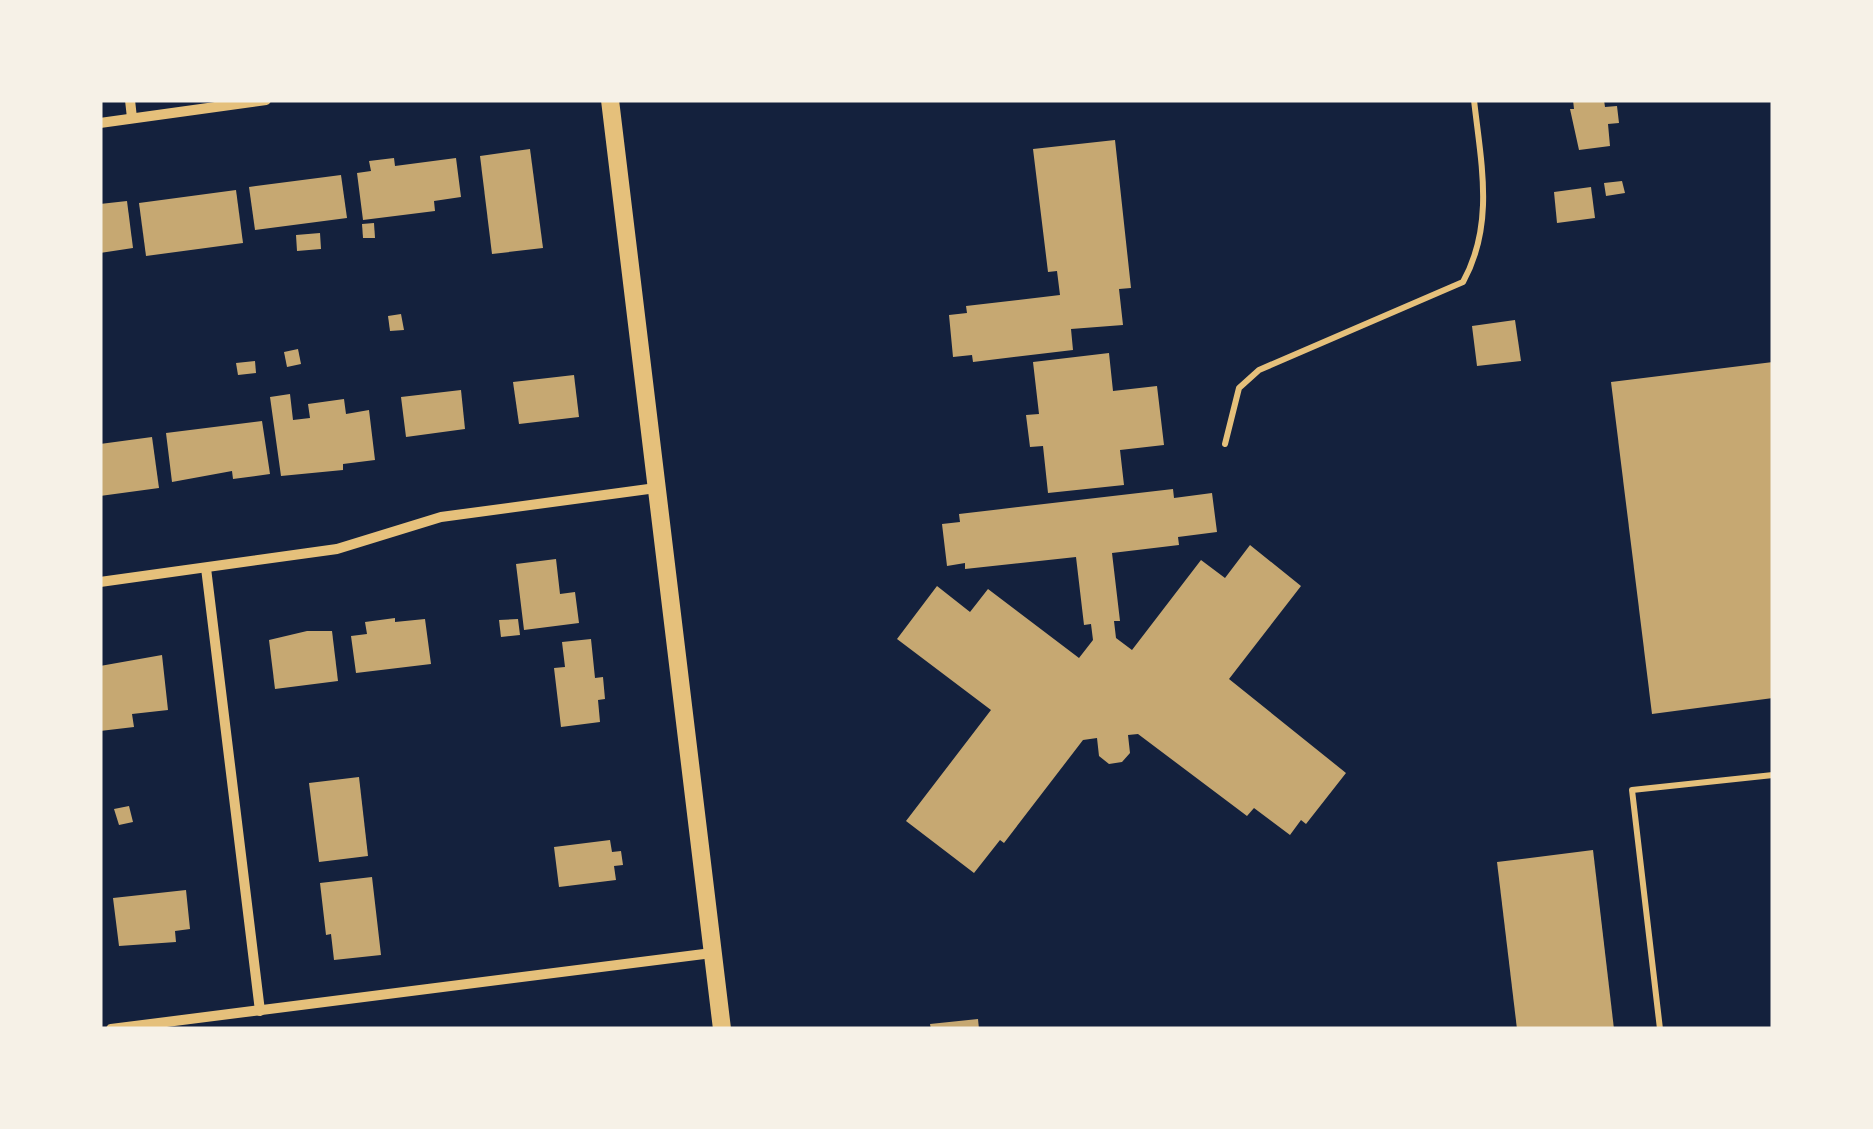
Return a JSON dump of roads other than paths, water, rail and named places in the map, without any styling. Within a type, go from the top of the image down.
[{"type":"main road","points":[[610,100],[722,1029]]},
{"type":"street","points":[[130,100],[132,118]]},
{"type":"street","points":[[100,123],[266,100]]},
{"type":"street","points":[[100,582],[337,549],[441,518],[656,488]]},
{"type":"street","points":[[206,568],[260,1011]]},
{"type":"street","points":[[110,1029],[712,954]]},
{"type":"lane","points":[[1224,444],[1239,388],[1259,370],[1463,282],[1478,256],[1483,228],[1474,100]]},
{"type":"lane","points":[[1660,1029],[1632,790],[1773,776]]}]
